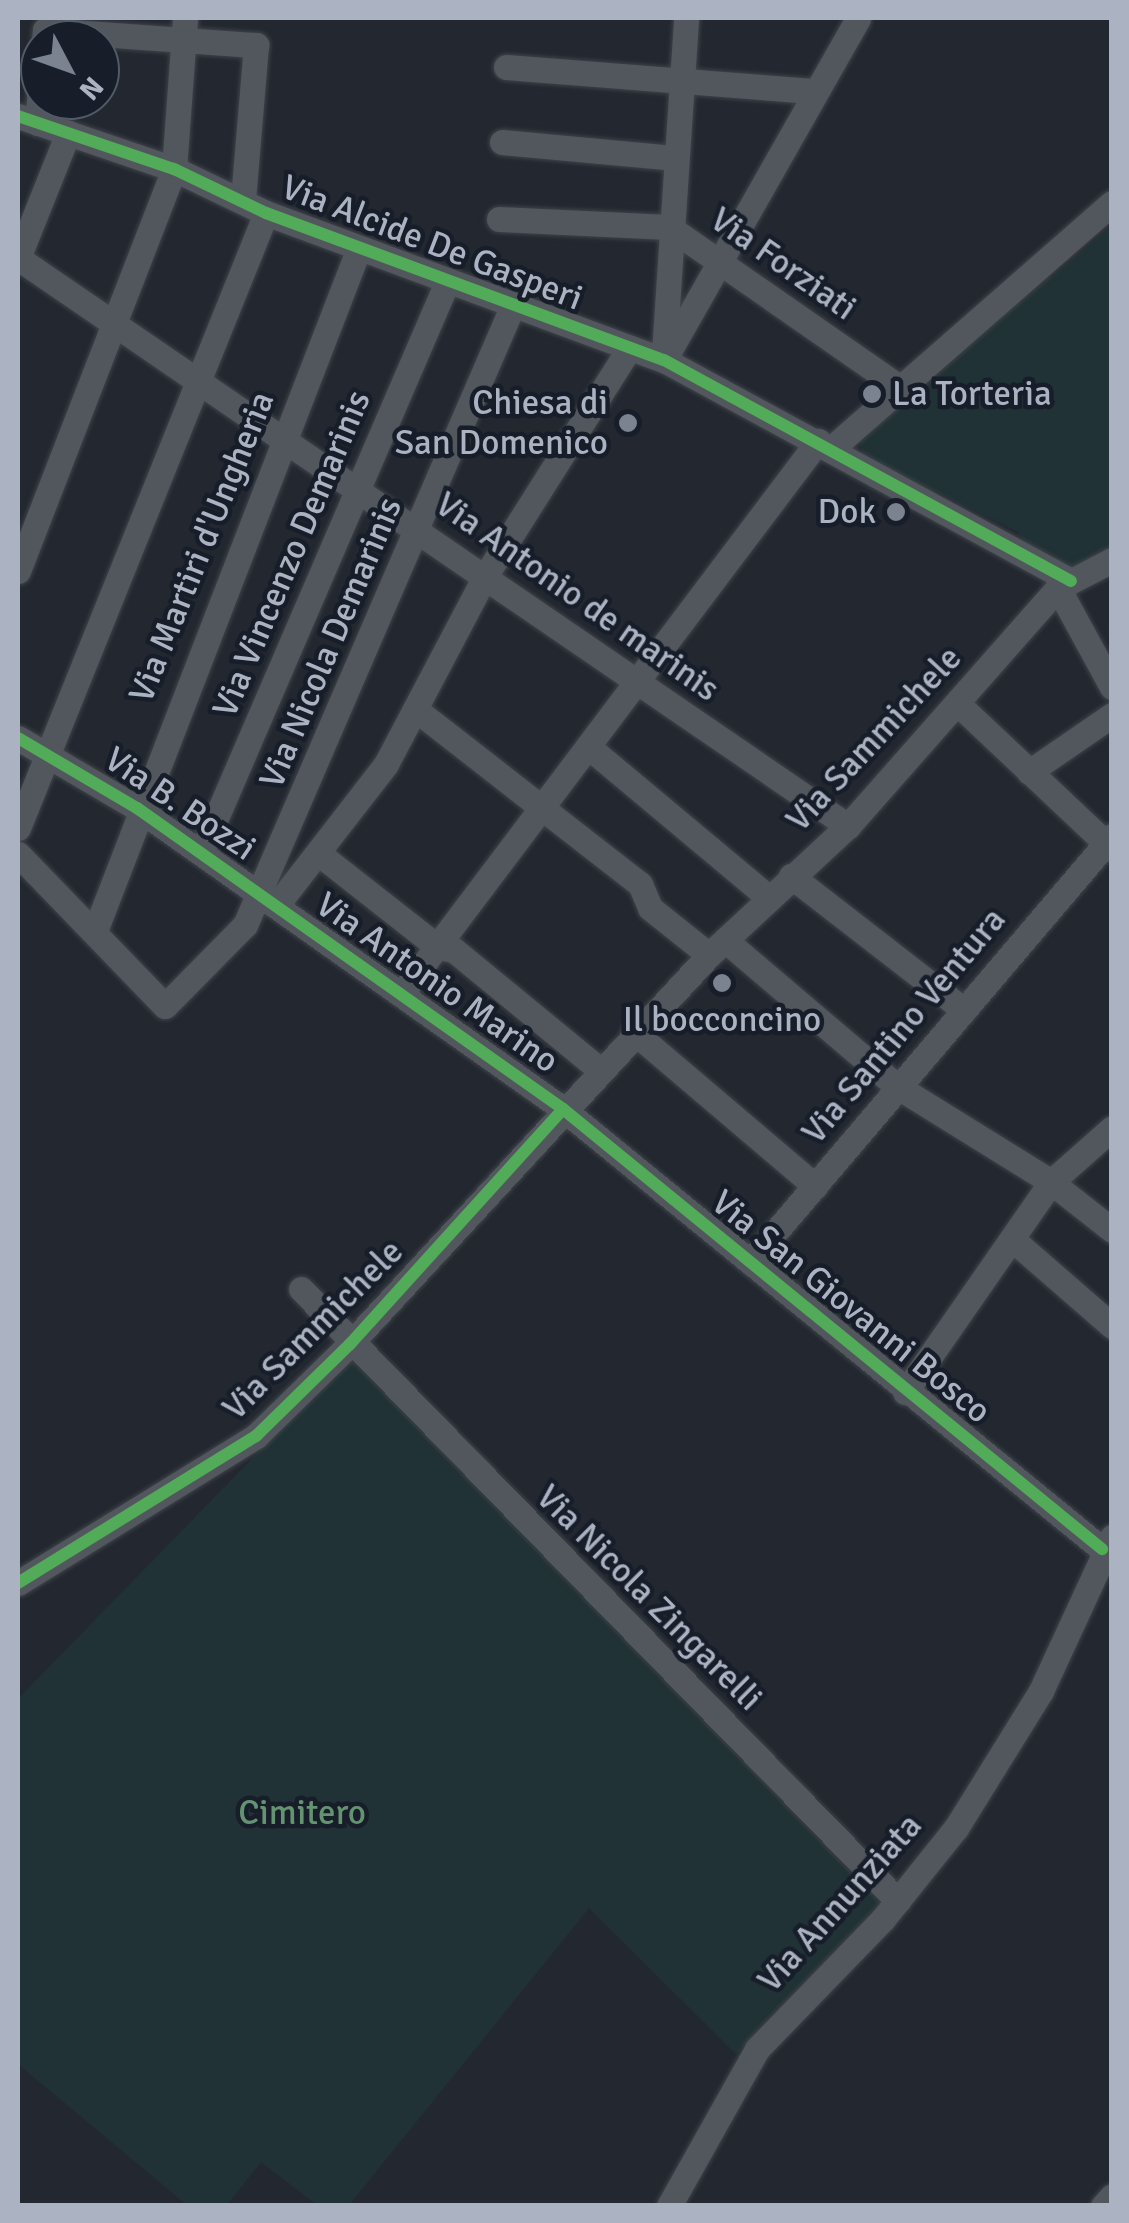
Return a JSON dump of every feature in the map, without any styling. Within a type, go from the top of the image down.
[{"type":"street","points":[[664,360],[668,227],[686,18]]},
{"type":"street","points":[[664,360],[812,90],[858,18]]},
{"type":"street","points":[[18,571],[28,517],[114,323],[174,169],[184,28]]},
{"type":"street","points":[[120,29],[184,28],[256,46],[242,200]]},
{"type":"street","points":[[506,68],[812,90]]},
{"type":"street","name":"Via Alcide De Gasperi","points":[[30,120],[174,169],[266,214],[628,350],[664,360],[825,444],[1065,585]]},
{"type":"street","points":[[18,258],[68,134]]},
{"type":"street","points":[[502,142],[673,158]]},
{"type":"street","points":[[401,994],[825,444],[1112,203]]},
{"type":"street","points":[[18,828],[266,214]]},
{"type":"street","name":"Via Forziati","points":[[500,219],[668,227],[898,386]]},
{"type":"street","name":"Via Martiri d'Ungheria","points":[[95,931],[138,808],[360,248]]},
{"type":"street","name":"Via Antonio de marinis","points":[[18,258],[848,826]]},
{"type":"street","name":"Via Vincenzo Demarinis","points":[[201,853],[447,282]]},
{"type":"street","name":"Via Nicola Demarinis","points":[[269,901],[417,530],[512,307]]},
{"type":"street","points":[[18,854],[165,1006],[318,852],[386,764],[484,578],[628,350]]},
{"type":"street","points":[[1108,675],[1065,585],[1112,560]]},
{"type":"street","name":"Via Sammichele","points":[[18,1582],[256,1436],[350,1344],[634,1032],[848,826],[1065,585]]},
{"type":"street","points":[[957,704],[1110,843]]},
{"type":"street","points":[[415,710],[640,884],[650,908],[717,948],[898,1087],[1051,1182],[1112,1230]]},
{"type":"street","points":[[1029,772],[1112,716]]},
{"type":"street","name":"Via B. Bozzi","points":[[18,738],[138,808],[269,901]]},
{"type":"street","points":[[591,749],[769,898]]},
{"type":"street","name":"Via Santino Ventura","points":[[750,1262],[1110,843]]},
{"type":"street","points":[[318,852],[438,946],[454,950],[600,1070]]},
{"type":"street","points":[[792,876],[964,1010]]},
{"type":"street","name":"Via Antonio Marino","points":[[269,901],[563,1109]]},
{"type":"street","points":[[634,1032],[815,1186]]},
{"type":"street","name":"Via San Giovanni Bosco","points":[[563,1109],[905,1392],[1107,1543]]},
{"type":"street","points":[[905,1392],[1051,1182],[1112,1128]]},
{"type":"street","points":[[1012,1239],[1112,1326]]},
{"type":"street","name":"Via Nicola Zingarelli","points":[[301,1290],[898,1901]]},
{"type":"street","name":"Via Annunziata","points":[[669,2206],[757,2049],[898,1901],[956,1828],[1041,1691],[1107,1543]]},
{"type":"street","points":[[1103,2206],[1112,2196]]},
{"type":"green space","points":[[1111,226],[1111,551],[1077,570],[1025,546],[1018,532],[936,491],[924,492],[863,455],[858,441],[906,392],[920,389],[1002,318],[1004,308],[1038,279],[1052,277]]},
{"type":"green space","name":"Cimitero","points":[[352,1356],[889,1900],[736,2054],[589,1908],[349,2205],[317,2205],[261,2162],[227,2205],[187,2205],[18,2064],[18,1699]]},
{"type":"cycle path","points":[[18,116],[174,169],[266,213],[664,360],[1071,581]]},
{"type":"cycle path","points":[[18,738],[137,808],[563,1109],[1102,1549]]},
{"type":"cycle path","points":[[18,1583],[256,1436],[350,1344],[563,1109]]},
{"type":"place","name":"La Torteria","points":[[872,394]]},
{"type":"place","name":"Chiesa di San Domenico","points":[[628,423]]},
{"type":"place","name":"Dok","points":[[896,512]]},
{"type":"place","name":"Il bocconcino","points":[[722,983]]}]
